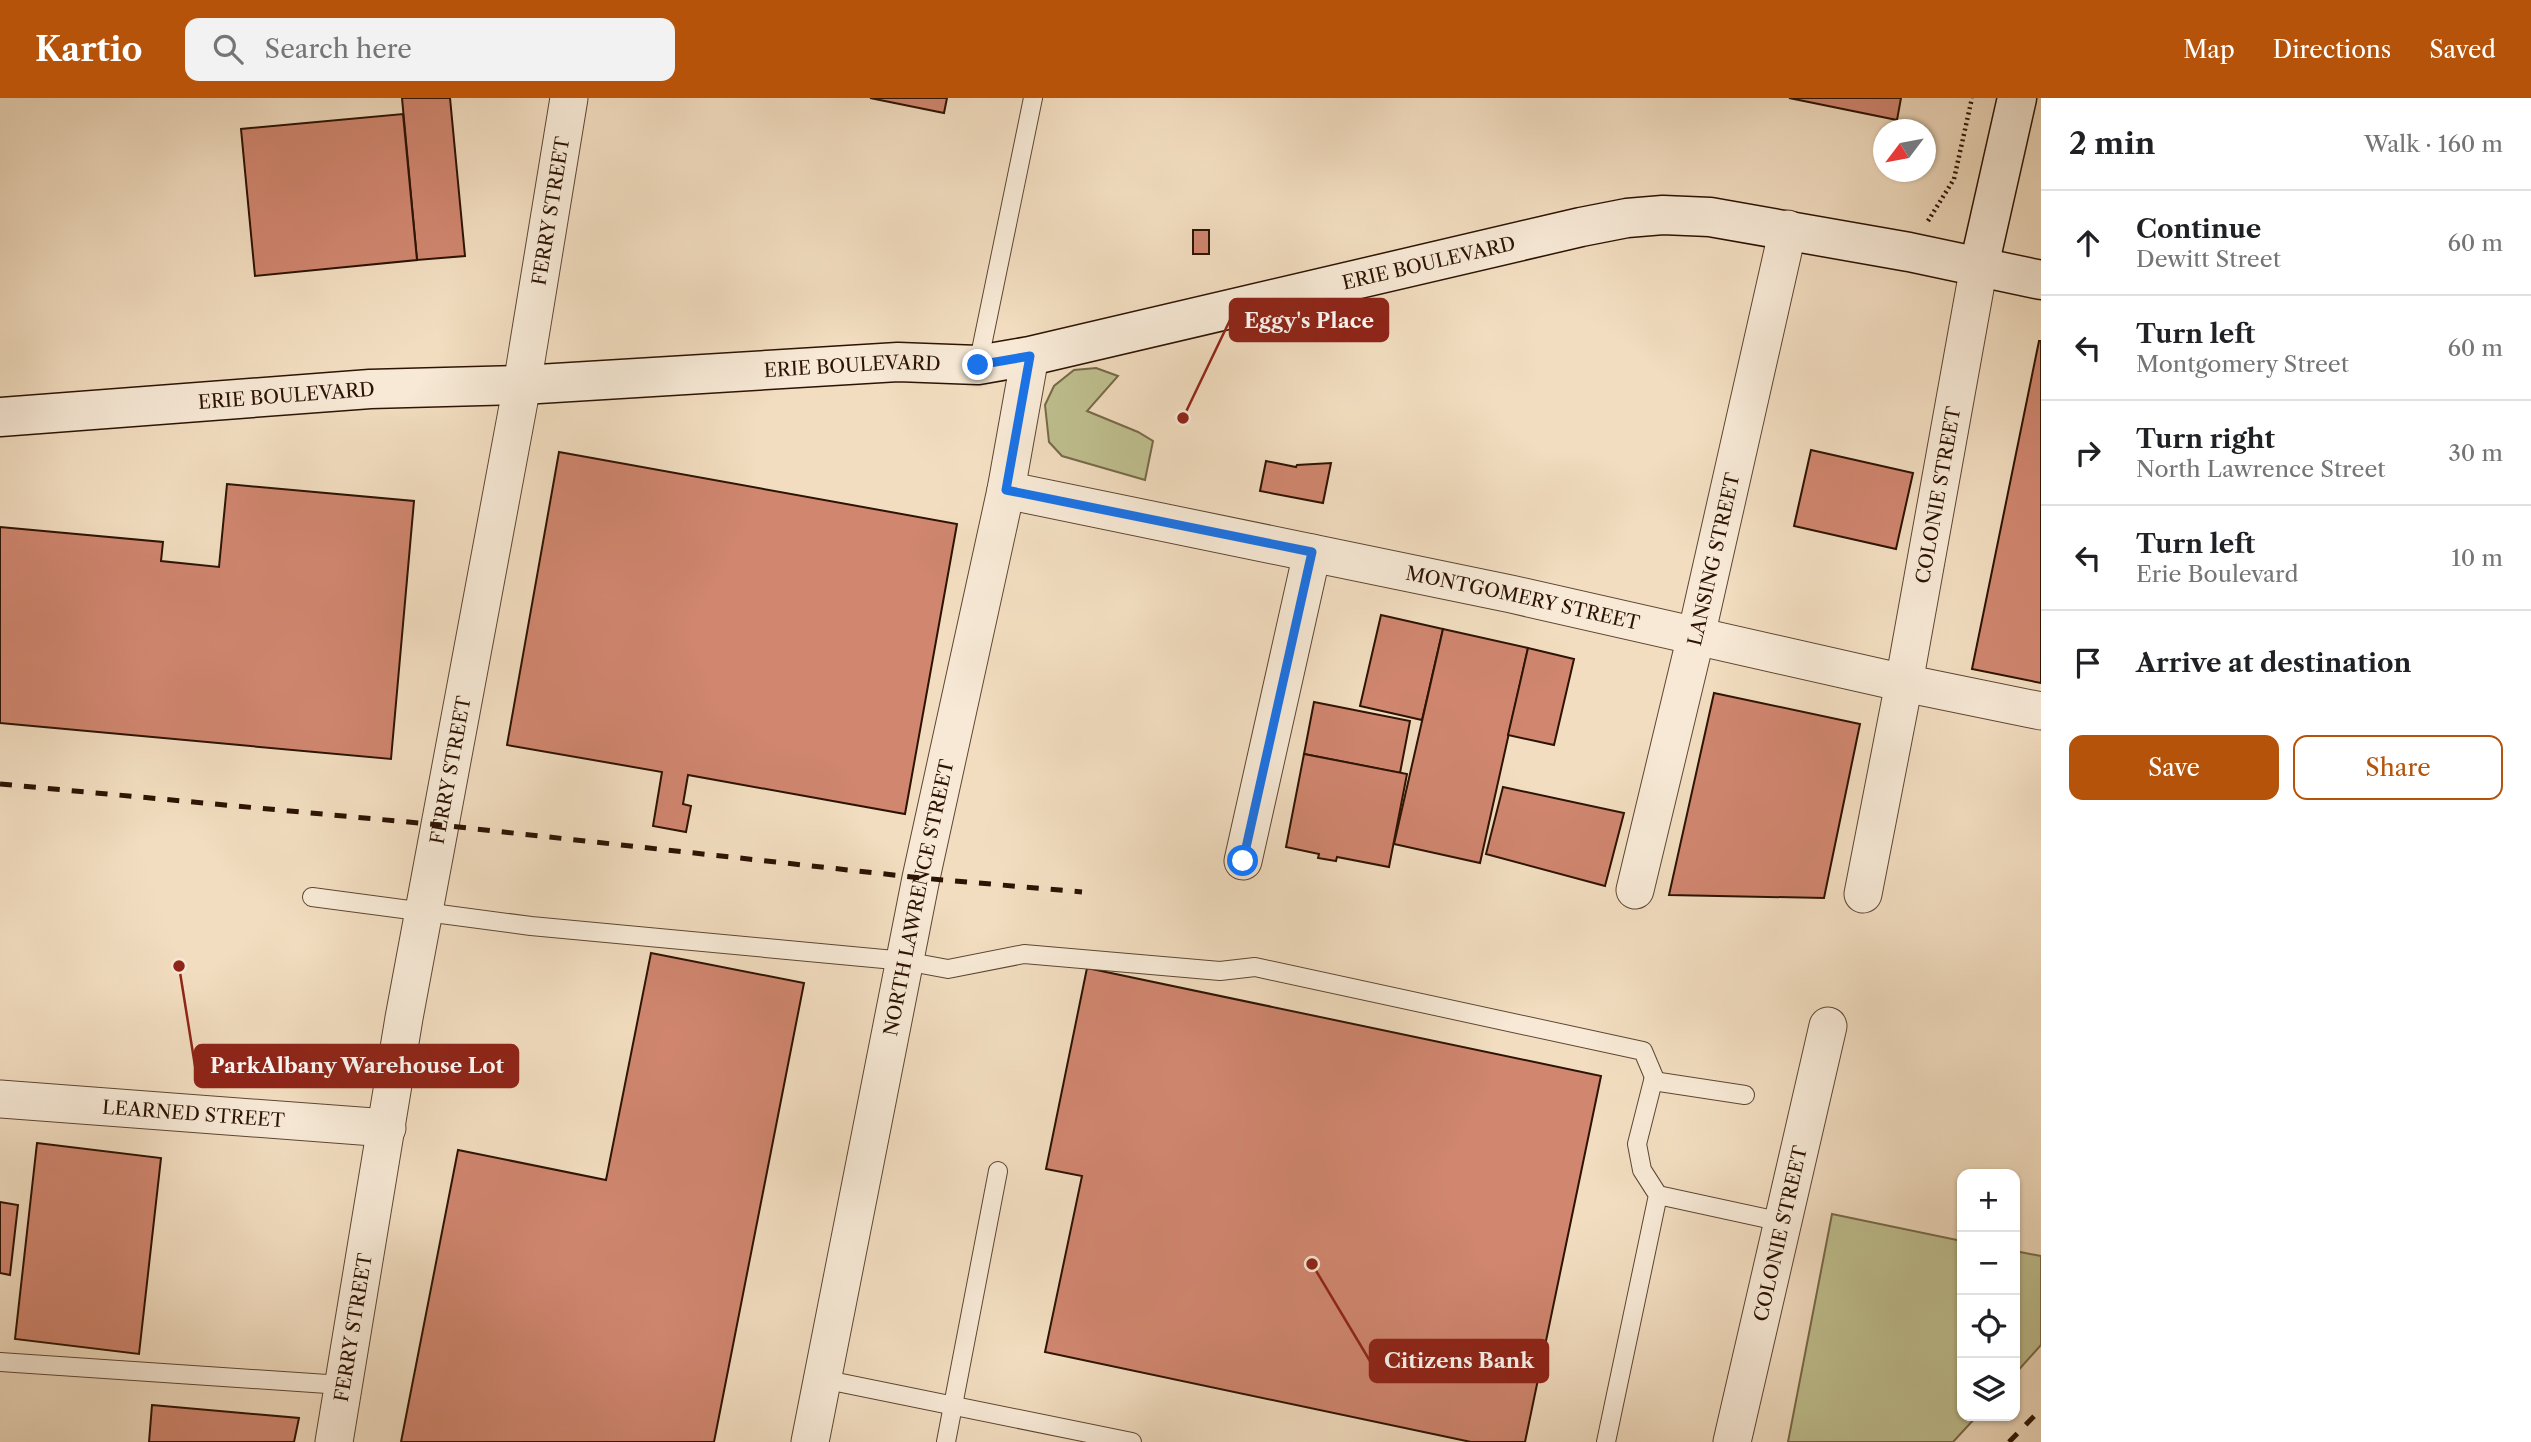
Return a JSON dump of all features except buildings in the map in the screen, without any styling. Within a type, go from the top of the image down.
[{"type":"street","name":"FERRY STREET","points":[[334,1442],[424,911],[522,385],[569,98]]},
{"type":"street","name":"COLONIE STREET","points":[[1863,894],[1979,266],[2017,98]]},
{"type":"street","name":"ERIE BOULEVARD","points":[[0,417],[370,389],[522,385],[898,362],[978,365],[1030,356],[1627,218],[1663,215],[1710,217],[1788,229],[2041,280]]},
{"type":"street","name":"LANSING STREET","points":[[1635,890],[1696,636],[1788,229]]},
{"type":"street","name":"NORTH LAWRENCE STREET","points":[[810,1442],[905,961],[1006,490],[1030,356]]},
{"type":"street","name":"MONTGOMERY STREET","points":[[1006,490],[1312,552],[2041,711]]},
{"type":"street","points":[[1243,861],[1312,552]]},
{"type":"street","name":"COLONIE STREET","points":[[1731,1442],[1828,1026]]},
{"type":"street","name":"LEARNED STREET","points":[[0,1099],[387,1128]]},
{"type":"lane","points":[[978,365],[1033,98]]},
{"type":"lane","points":[[312,897],[531,926],[905,961],[948,969],[1024,954],[1220,971],[1255,967],[1643,1051],[1654,1077],[1637,1144],[1642,1170],[1658,1195],[1606,1442]]},
{"type":"lane","points":[[1653,1081],[1745,1095]]},
{"type":"lane","points":[[946,1442],[998,1171]]},
{"type":"lane","points":[[1658,1195],[1782,1222]]},
{"type":"lane","points":[[0,1362],[342,1385]]},
{"type":"lane","points":[[822,1379],[953,1405],[1046,1433],[1132,1442]]},
{"type":"path","points":[[1909,252],[1954,179],[1972,98]]},
{"type":"green space","points":[[1096,368],[1118,376],[1087,411],[1153,441],[1145,480],[1062,456],[1049,442],[1045,405],[1054,386],[1074,370]]},
{"type":"green space","points":[[1832,1214],[1957,1240],[1957,1421],[1972,1421],[1953,1442],[1788,1442]]},
{"type":"green space","points":[[2020,1252],[2041,1256],[2041,1345],[2020,1368]]},
{"type":"railway","points":[[0,784],[440,825],[921,878],[1082,892]]},
{"type":"railway","points":[[2009,1442],[2041,1409]]},
{"type":"place","name":"Eggy's Place","points":[[1183,418]]},
{"type":"place","name":"ParkAlbany Warehouse Lot","points":[[179,966]]},
{"type":"place","name":"Citizens Bank","points":[[1312,1264]]},
{"type":"route","points":[[978,365],[1030,356],[1006,490],[1312,552],[1243,861]]}]
